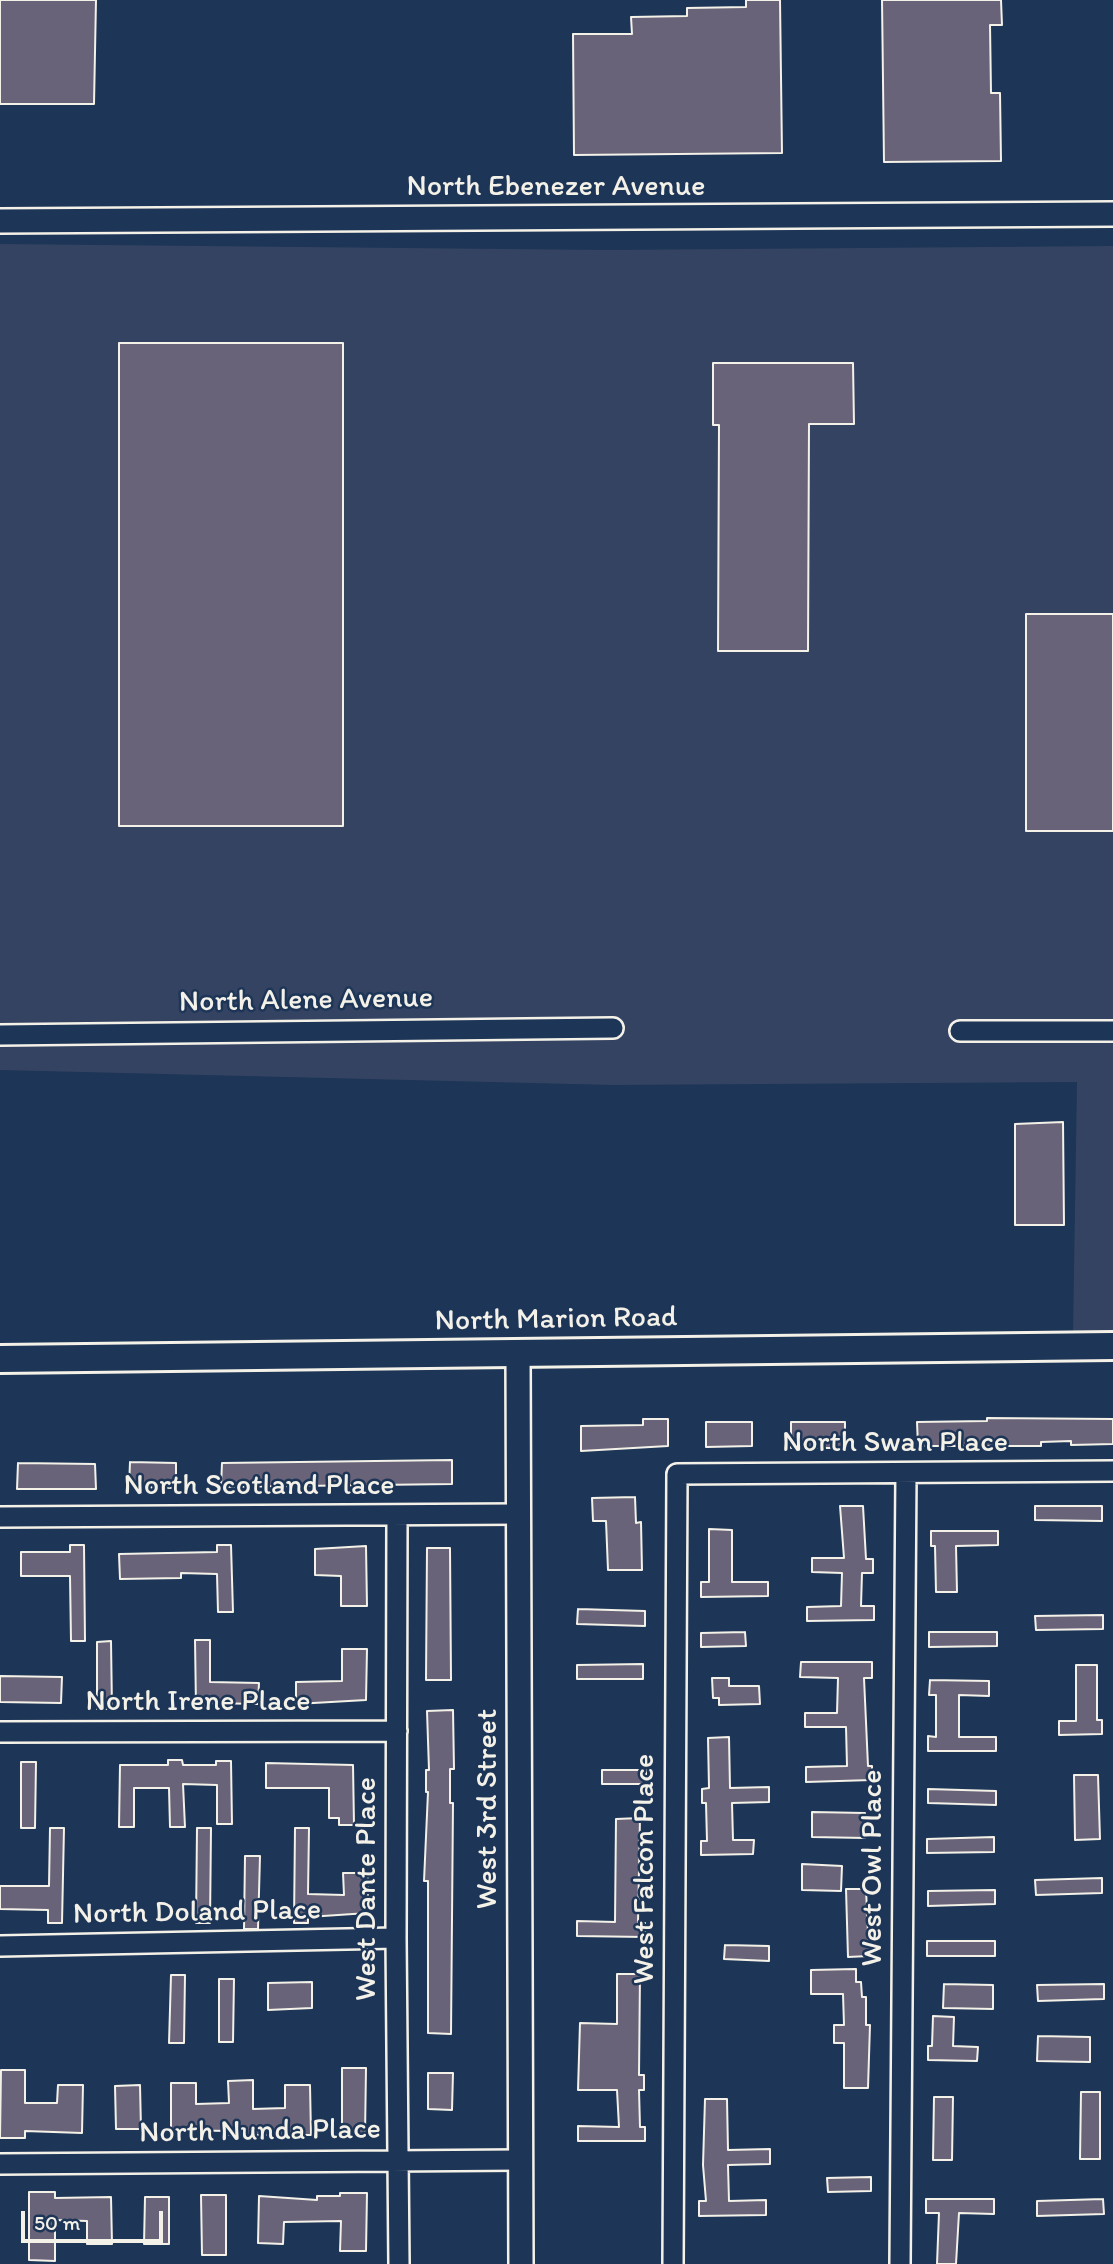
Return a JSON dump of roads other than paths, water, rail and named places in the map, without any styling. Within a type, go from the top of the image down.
[{"type":"main road","name":"North Marion Road","points":[[0,1359],[1113,1346]]},
{"type":"street","name":"North Ebenezer Avenue","points":[[0,221],[1113,214]]},
{"type":"street","name":"North Alene Avenue","points":[[0,1035],[612,1028]]},
{"type":"street","points":[[960,1031],[1113,1031]]},
{"type":"street","name":"West 3rd Street","points":[[518,1354],[521,2264]]},
{"type":"street","name":"North Swan Place","points":[[677,1474],[1113,1471]]},
{"type":"street","name":"West Owl Place","points":[[900,2264],[906,1472]]},
{"type":"street","name":"West Falcon Place","points":[[673,2264],[677,1474]]},
{"type":"street","name":"North Scotland Place","points":[[0,1517],[519,1514]]},
{"type":"street","name":"West Dante Place","points":[[397,1515],[396,1938],[399,2264]]},
{"type":"street","name":"North Irene Place","points":[[0,1732],[397,1731]]},
{"type":"street","name":"North Doland Place","points":[[0,1946],[396,1938]]},
{"type":"street","name":"North Nunda Place","points":[[0,2164],[520,2160]]}]
